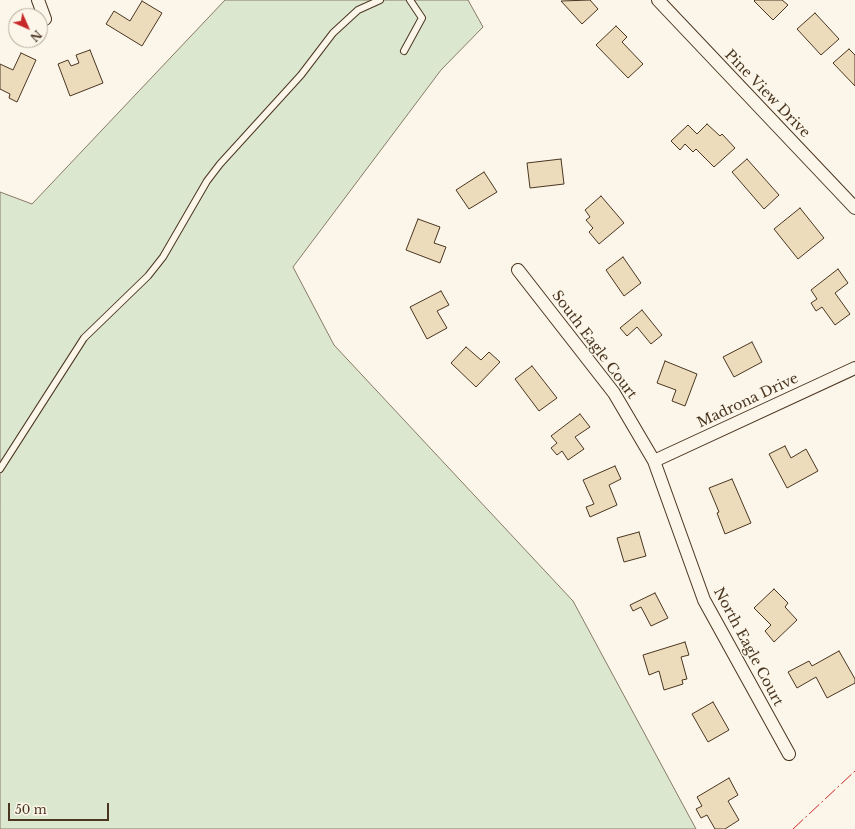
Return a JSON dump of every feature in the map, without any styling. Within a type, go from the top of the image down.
[{"type":"street","name":"Pine View Drive","points":[[658,0],[855,208]]},
{"type":"street","name":"South Eagle Court","points":[[518,270],[614,393],[654,462]]},
{"type":"street","name":"Madrona Drive","points":[[654,462],[855,368]]},
{"type":"street","name":"North Eagle Court","points":[[654,462],[704,600],[789,754]]},
{"type":"lane","points":[[0,469],[84,338],[148,276],[163,257],[207,181],[220,164],[301,75],[333,33],[358,10],[380,0]]},
{"type":"lane","points":[[404,51],[422,18],[410,0]]},
{"type":"green space","points":[[225,0],[468,0],[483,27],[441,70],[293,267],[334,345],[573,601],[696,829],[0,829],[0,192],[32,204]]},
{"type":"building","points":[[590,0],[598,9],[582,24],[561,1]]},
{"type":"building","points":[[782,0],[788,5],[773,20],[754,1]]},
{"type":"building","points":[[142,1],[162,13],[142,46],[106,24],[114,11],[130,21]]},
{"type":"building","points":[[815,13],[839,39],[821,55],[797,29]]},
{"type":"building","points":[[616,26],[627,37],[622,42],[643,64],[628,78],[596,45]]},
{"type":"building","points":[[849,49],[855,55],[855,86],[833,63]]},
{"type":"building","points":[[90,50],[103,83],[70,96],[58,64],[68,60],[71,66],[79,63],[76,55]]},
{"type":"building","points":[[21,53],[36,60],[17,102],[9,98],[10,94],[0,89],[0,64],[13,70]]},
{"type":"building","points":[[707,124],[720,136],[722,134],[735,148],[714,167],[696,149],[693,152],[685,144],[680,150],[671,141],[688,125],[697,134]]},
{"type":"building","points":[[561,159],[564,184],[530,188],[527,163]]},
{"type":"building","points":[[747,159],[779,195],[764,209],[732,172]]},
{"type":"building","points":[[484,172],[497,192],[469,209],[456,190]]},
{"type":"building","points":[[601,196],[624,223],[599,244],[589,232],[593,228],[586,220],[590,217],[585,210]]},
{"type":"building","points":[[800,208],[824,238],[798,259],[774,229]]},
{"type":"building","points":[[418,219],[440,227],[434,243],[446,247],[440,263],[406,250]]},
{"type":"building","points":[[623,257],[641,283],[624,296],[606,270]]},
{"type":"building","points":[[838,269],[848,283],[835,293],[850,314],[835,325],[822,307],[816,311],[811,303],[817,299],[811,290]]},
{"type":"building","points":[[441,291],[449,305],[437,311],[447,328],[427,339],[410,307]]},
{"type":"building","points":[[642,310],[662,335],[651,344],[637,327],[627,336],[620,328]]},
{"type":"building","points":[[752,342],[762,362],[734,377],[723,357]]},
{"type":"building","points":[[466,347],[481,360],[489,352],[500,362],[476,387],[451,363]]},
{"type":"building","points":[[665,361],[697,374],[685,406],[672,401],[676,390],[657,383]]},
{"type":"building","points":[[532,366],[557,398],[539,411],[515,379]]},
{"type":"building","points":[[580,414],[590,427],[575,437],[584,449],[568,460],[562,451],[557,455],[551,448],[557,443],[551,436]]},
{"type":"building","points":[[785,446],[791,458],[806,449],[818,471],[787,488],[769,454]]},
{"type":"building","points":[[615,466],[621,479],[609,485],[617,505],[590,517],[586,507],[594,504],[583,480]]},
{"type":"building","points":[[732,479],[751,523],[725,534],[717,513],[719,512],[709,488]]},
{"type":"building","points":[[639,532],[646,556],[624,562],[617,538]]},
{"type":"building","points":[[774,589],[788,603],[785,607],[797,620],[774,642],[765,631],[771,625],[754,608]]},
{"type":"building","points":[[655,593],[668,618],[651,626],[641,607],[633,611],[630,605]]},
{"type":"building","points":[[685,642],[689,655],[681,657],[687,679],[682,680],[683,684],[664,690],[659,671],[649,675],[643,655]]},
{"type":"building","points":[[839,651],[855,679],[855,683],[827,698],[816,677],[797,688],[788,672],[809,661],[812,666]]},
{"type":"building","points":[[713,702],[729,730],[708,742],[692,714]]},
{"type":"building","points":[[729,778],[738,795],[728,801],[739,820],[725,829],[715,829],[707,815],[701,818],[696,809],[702,806],[697,797]]},
{"type":"power","points":[[793,829],[855,771]]}]
